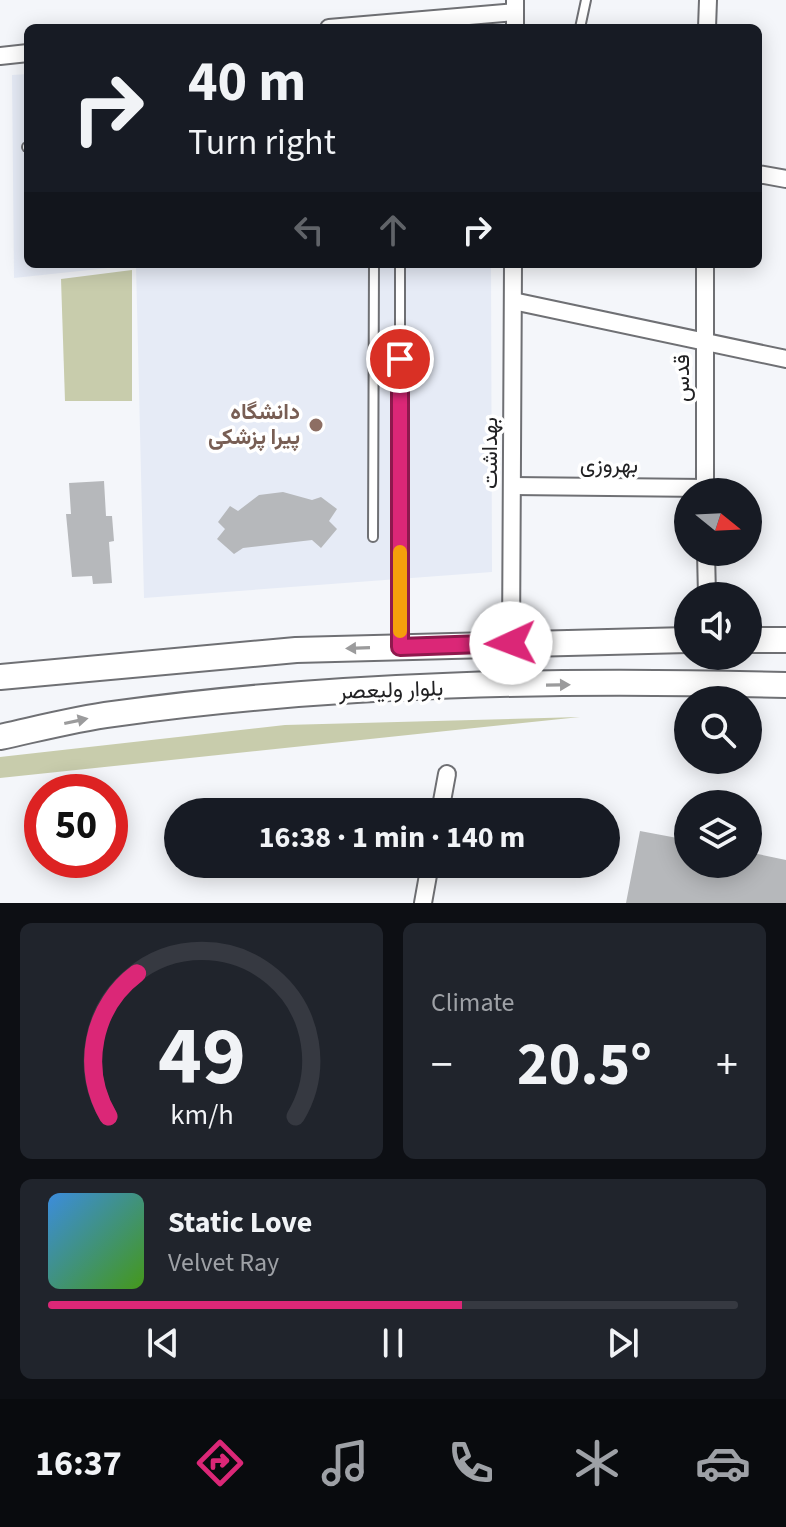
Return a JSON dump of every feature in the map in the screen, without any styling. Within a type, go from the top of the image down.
[{"type":"main road","name":"بلوار ولیعصر","points":[[0,677],[296,650],[674,640]]},
{"type":"main road","points":[[762,640],[786,640]]},
{"type":"main road","points":[[296,650],[301,694]]},
{"type":"main road","name":"بلوار ولیعصر","points":[[0,737],[111,714],[301,694],[522,686],[786,685]]},
{"type":"street","points":[[707,24],[708,0]]},
{"type":"street","points":[[379,24],[515,13]]},
{"type":"street","points":[[0,56],[24,53]]},
{"type":"street","points":[[762,175],[786,179]]},
{"type":"street","name":"بهداشت","points":[[511,643],[513,268]]},
{"type":"street","name":"قدس","points":[[705,268],[705,478]]},
{"type":"street","points":[[513,301],[786,359]]},
{"type":"street","name":"بهروزی","points":[[512,486],[674,489]]},
{"type":"street","points":[[443,798],[447,774]]},
{"type":"street","points":[[423,903],[427,878]]},
{"type":"lane","points":[[581,24],[586,0]]},
{"type":"lane","points":[[373,537],[374,268]]},
{"type":"lane","points":[[400,268],[400,647]]},
{"type":"shaded area","name":"دانشگاه پیرا پزشکی","points":[[24,74],[24,268],[108,268],[14,278],[12,75]]},
{"type":"shaded area","name":"دانشگاه پیرا پزشکی","points":[[136,268],[491,268],[492,572],[144,598]]},
{"type":"green space","points":[[132,270],[132,401],[65,401],[61,279]]},
{"type":"green space","points":[[580,717],[0,778],[0,757],[285,725]]},
{"type":"building","points":[[104,481],[106,516],[112,516],[114,541],[109,542],[112,583],[93,584],[92,576],[72,577],[66,514],[71,514],[69,483]]},
{"type":"building","points":[[283,492],[312,500],[321,497],[337,509],[329,521],[337,529],[321,548],[312,540],[243,548],[234,554],[217,539],[225,529],[218,522],[230,506],[238,511],[259,495]]},
{"type":"building","points":[[640,831],[674,837],[674,878],[762,878],[762,855],[786,860],[786,903],[626,903]]},
{"type":"slow traffic","points":[[400,552],[400,631]]},
{"type":"place","name":"دانشگاه پیرا پزشکی","points":[[316,425]]},
{"type":"route","points":[[400,359],[400,647],[511,643]]}]
